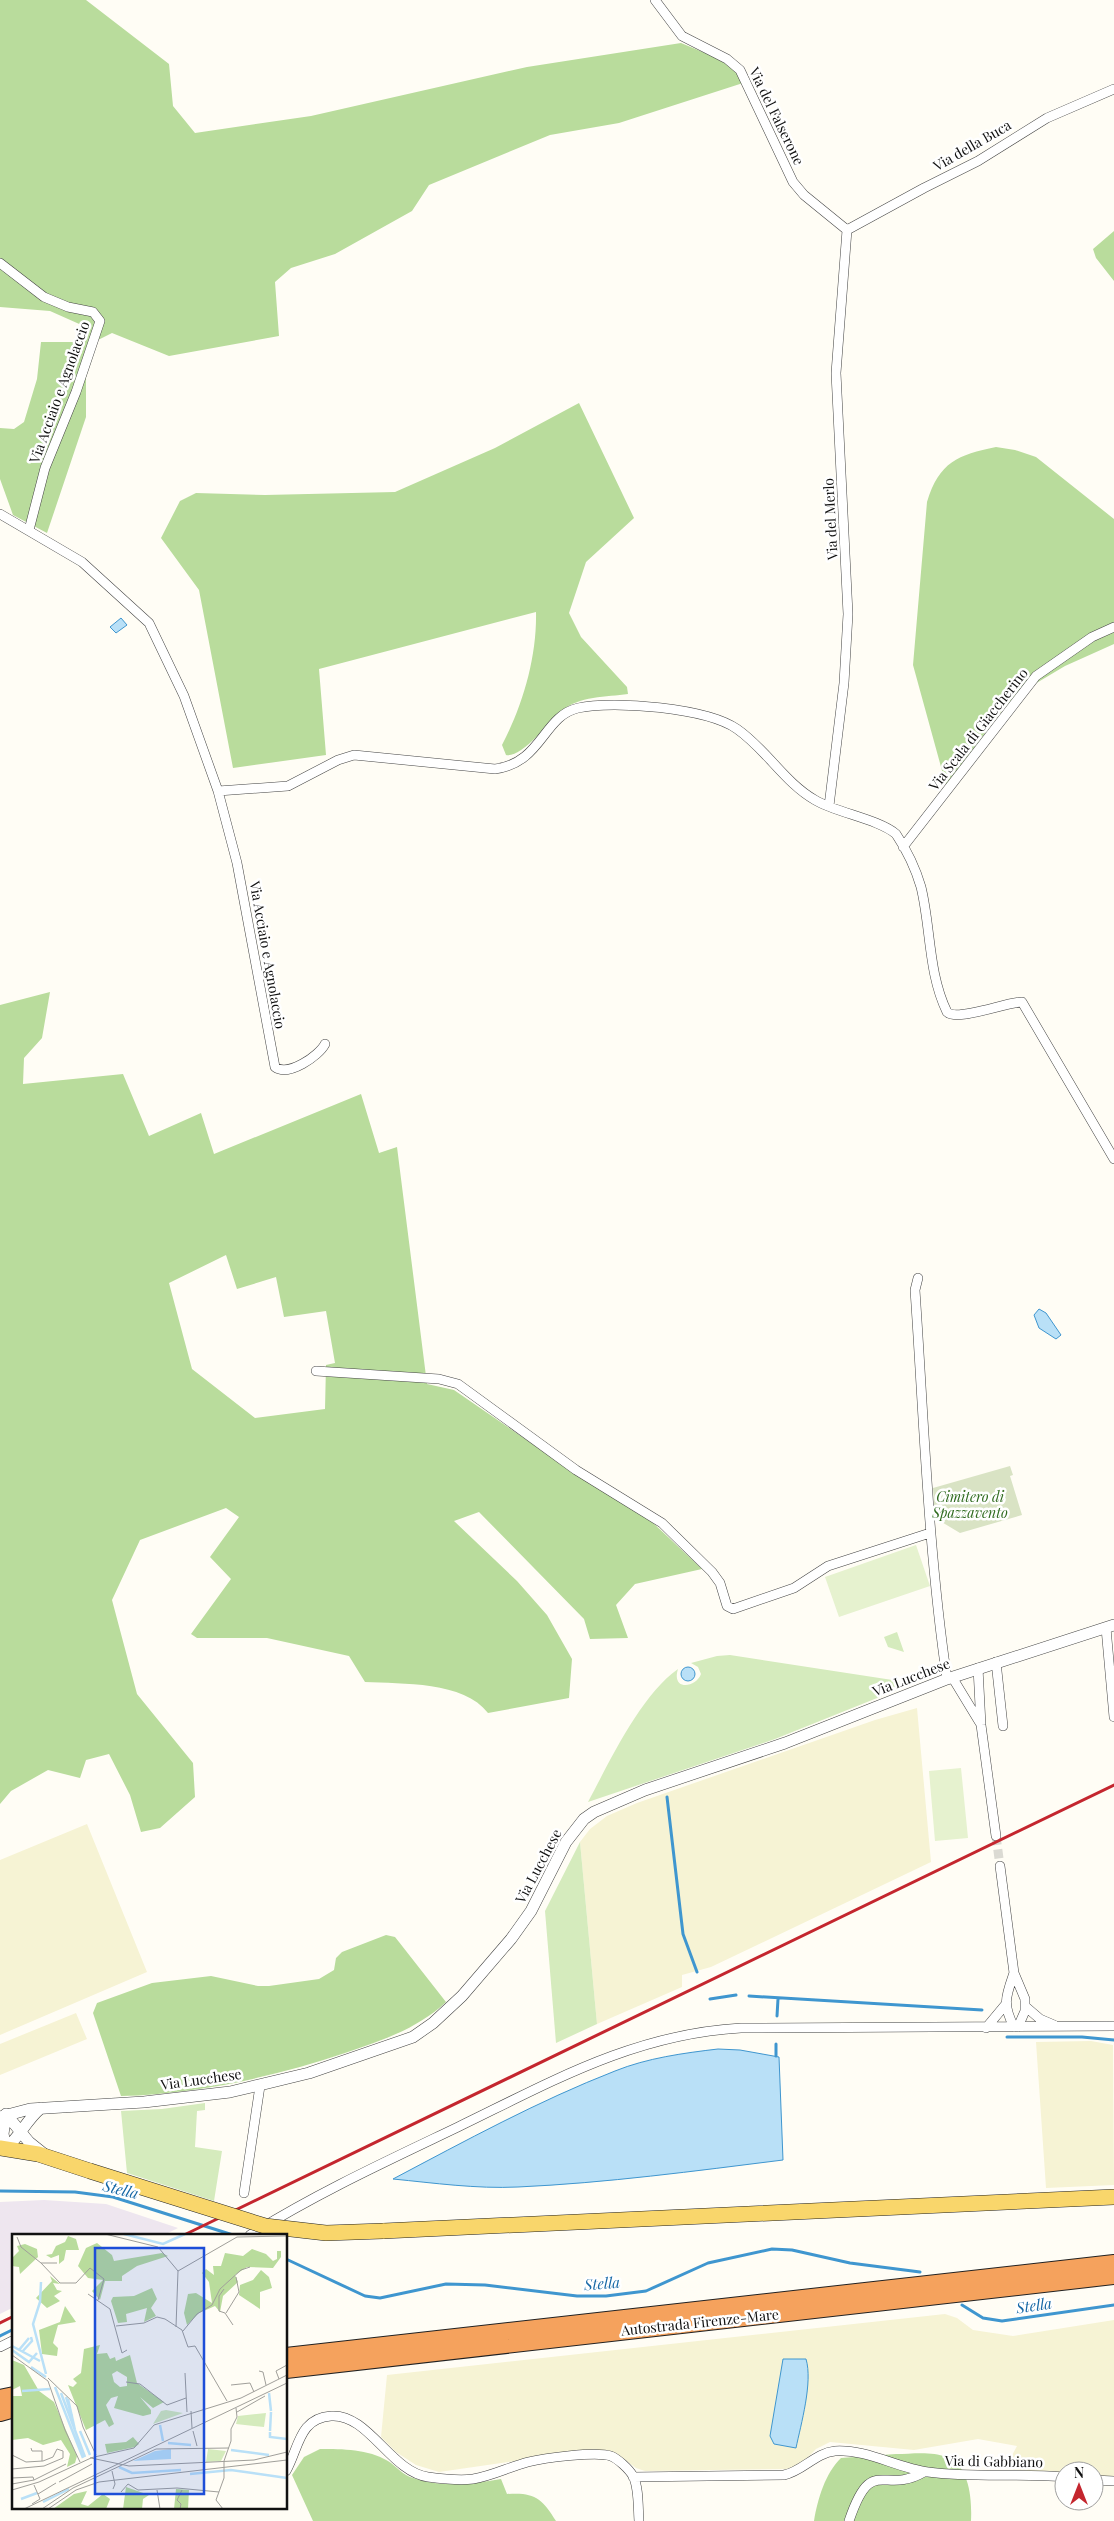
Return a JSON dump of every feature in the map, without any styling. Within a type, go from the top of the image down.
[{"type":"highway","name":"Autostrada Firenze-Mare","points":[[288,2356],[1114,2263]]},
{"type":"highway","name":"Autostrada Firenze-Mare","points":[[288,2370],[1114,2276]]},
{"type":"main road","points":[[3,2148],[47,2156],[270,2227],[326,2233],[1114,2197]]},
{"type":"street","name":"Via del Falserone","points":[[656,0],[682,36],[727,60],[740,70],[793,182],[804,195],[847,230]]},
{"type":"street","name":"Via della Buca","points":[[847,230],[978,161],[1036,123],[1114,90]]},
{"type":"street","name":"Via del Merlo","points":[[829,806],[844,683],[848,614],[836,373],[847,230]]},
{"type":"street","name":"Via Acciaio e Agnolaccio","points":[[0,263],[44,298],[68,307],[93,312],[100,321],[76,392],[45,468],[29,530]]},
{"type":"street","name":"Via Acciaio e Agnolaccio","points":[[0,514],[82,562],[149,623],[184,696],[218,791],[237,864],[275,1067],[281,1070],[292,1067],[317,1054],[325,1044]]},
{"type":"street","name":"Via Scala di Giaccherino","points":[[903,847],[1036,676],[1050,664],[1092,637],[1114,627]]},
{"type":"street","points":[[218,791],[288,786],[338,760],[354,755],[495,768],[504,767],[528,756],[558,720],[569,711],[586,707],[633,705],[720,719],[738,730],[804,793],[829,806],[896,834],[920,886],[937,984],[947,1012],[956,1016],[1022,1002],[1114,1159]]},
{"type":"street","points":[[918,1278],[916,1290],[936,1604],[949,1678],[981,1725]]},
{"type":"street","points":[[316,1371],[439,1379],[458,1384],[576,1470],[662,1523],[712,1572],[720,1583],[727,1606],[733,1609],[794,1588],[828,1566],[930,1533]]},
{"type":"street","points":[[1110,1627],[1114,1717]]},
{"type":"street","name":"Via Lucchese","points":[[2,2113],[41,2108],[170,2100],[260,2086],[362,2056],[413,2037],[429,2027],[462,1996],[511,1940],[530,1912],[566,1842],[584,1819],[594,1812],[645,1790],[786,1743],[949,1678],[1110,1627]]},
{"type":"street","points":[[996,1662],[1003,1726]]},
{"type":"street","points":[[978,1668],[981,1725],[996,1836]]},
{"type":"street","points":[[1000,1866],[1014,1973],[1023,1992],[1026,2007],[1016,2027]]},
{"type":"street","points":[[986,2028],[1006,2004],[1014,1973]]},
{"type":"street","points":[[1006,2004],[1016,2027]]},
{"type":"street","points":[[1026,2007],[1040,2019],[1059,2027]]},
{"type":"street","points":[[253,2233],[318,2194],[570,2073],[645,2044],[692,2034],[741,2028],[1114,2026]]},
{"type":"street","points":[[244,2192],[260,2086]]},
{"type":"street","points":[[3,2148],[22,2131],[30,2118],[41,2108]]},
{"type":"street","points":[[2,2113],[22,2131],[29,2142],[47,2156]]},
{"type":"street","points":[[2,2113],[3,2148]]},
{"type":"street","points":[[0,2347],[12,2341]]},
{"type":"street","points":[[288,2465],[304,2429],[312,2422],[332,2416],[349,2420],[360,2427],[405,2468],[423,2476],[474,2479],[529,2462],[597,2454],[613,2457],[633,2477],[639,2521]]},
{"type":"street","points":[[633,2477],[784,2475],[796,2471],[820,2456],[837,2451],[860,2454],[924,2472]]},
{"type":"street","points":[[849,2521],[864,2487],[869,2483],[885,2479],[915,2477],[924,2472]]},
{"type":"street","name":"Via di Gabbiano","points":[[924,2472],[973,2476],[1022,2474],[1054,2476]]},
{"type":"shaded area","points":[[917,1708],[931,1862],[711,1967],[682,1975],[682,1987],[597,2024],[580,1842],[590,1829],[607,1816],[637,1803],[875,1720]]},
{"type":"shaded area","points":[[87,1824],[147,1972],[0,2035],[0,1860]]},
{"type":"shaded area","points":[[76,2013],[87,2039],[0,2075],[0,2044]]},
{"type":"shaded area","points":[[1091,2041],[1113,2045],[1114,2185],[1046,2188],[1036,2042]]},
{"type":"shaded area","points":[[44,2200],[106,2204],[178,2228],[166,2234],[12,2234],[12,2308],[0,2314],[0,2202]]},
{"type":"shaded area","points":[[945,2314],[957,2318],[973,2330],[1013,2336],[1114,2320],[1114,2479],[1104,2478],[1104,2461],[1054,2461],[1054,2473],[1008,2469],[1009,2461],[1017,2446],[978,2439],[914,2450],[830,2442],[816,2449],[801,2464],[787,2469],[645,2471],[636,2468],[616,2453],[604,2450],[584,2451],[439,2472],[416,2465],[396,2452],[381,2437],[387,2375]]},
{"type":"green space","points":[[0,0],[86,0],[169,64],[173,106],[195,133],[311,116],[527,67],[681,43],[717,58],[734,69],[743,83],[619,123],[550,135],[429,185],[412,211],[335,254],[291,268],[275,282],[279,336],[169,356],[112,333],[98,340],[86,377],[86,417],[47,533],[13,515],[0,479],[0,428],[14,429],[24,422],[37,379],[41,342],[81,342],[86,327],[50,311],[0,307]]},
{"type":"green space","points":[[1114,231],[1114,281],[1096,258],[1093,249]]},
{"type":"green space","points":[[579,403],[634,518],[586,562],[569,613],[581,637],[627,687],[628,694],[576,702],[562,711],[520,751],[506,755],[502,745],[510,730],[527,680],[534,646],[536,612],[319,669],[326,755],[233,768],[199,590],[161,538],[180,501],[196,493],[265,495],[395,492],[495,448]]},
{"type":"green space","points":[[996,447],[1015,450],[1036,457],[1114,519],[1114,644],[1065,666],[1018,694],[1003,709],[946,785],[913,665],[927,502],[938,478],[952,462],[971,453]]},
{"type":"green space","points":[[50,992],[42,1038],[24,1058],[23,1084],[123,1074],[149,1136],[201,1113],[214,1154],[361,1094],[379,1153],[397,1147],[427,1384],[454,1390],[563,1465],[650,1520],[702,1569],[635,1584],[616,1605],[628,1638],[590,1639],[584,1619],[479,1512],[454,1521],[517,1581],[547,1615],[572,1659],[569,1698],[488,1713],[464,1695],[448,1690],[414,1684],[365,1682],[349,1656],[267,1638],[197,1638],[191,1634],[231,1579],[210,1557],[239,1517],[226,1508],[140,1540],[112,1600],[137,1694],[193,1763],[195,1797],[160,1828],[141,1832],[130,1795],[109,1754],[86,1760],[80,1778],[48,1770],[11,1791],[0,1804],[0,1005]],"holes":[[[226,1255],[237,1289],[276,1277],[284,1317],[326,1311],[335,1363],[326,1365],[325,1409],[255,1418],[192,1369],[169,1283]]]},
{"type":"green space","name":"Cimitero di Spazzavento","points":[[1010,1466],[1013,1475],[1010,1476],[1022,1515],[960,1533],[935,1518],[933,1488]]},
{"type":"green space","points":[[916,1545],[930,1586],[839,1617],[825,1577]]},
{"type":"green space","points":[[897,1632],[904,1652],[888,1647],[884,1637]]},
{"type":"green space","points":[[730,1655],[899,1681],[902,1688],[775,1739],[588,1802],[627,1730],[651,1695],[664,1681],[678,1669],[678,1681],[685,1685],[690,1684],[698,1679],[701,1674],[698,1667],[691,1663],[717,1656]]},
{"type":"green space","points":[[961,1768],[968,1838],[935,1841],[929,1771]]},
{"type":"green space","points":[[580,1842],[597,2024],[556,2043],[545,1911]]},
{"type":"green space","points":[[386,1935],[395,1937],[446,2002],[423,2020],[399,2033],[345,2053],[263,2077],[178,2092],[121,2096],[93,2013],[97,2003],[152,1983],[211,1976],[258,1986],[319,1979],[334,1970],[336,1958],[342,1952]]},
{"type":"green space","points":[[205,2103],[205,2110],[197,2111],[195,2147],[222,2151],[214,2201],[127,2173],[121,2111],[162,2109]]},
{"type":"green space","points":[[320,2449],[372,2454],[388,2461],[409,2477],[435,2483],[468,2484],[501,2479],[507,2494],[524,2494],[536,2498],[546,2507],[556,2521],[313,2521],[292,2475],[304,2457]]},
{"type":"green space","points":[[896,2454],[934,2454],[954,2461],[965,2475],[968,2484],[971,2521],[814,2521],[826,2479],[841,2458]]},
{"type":"water","points":[[121,618],[127,625],[116,633],[110,627]]},
{"type":"water","points":[[1039,1309],[1046,1313],[1061,1335],[1056,1339],[1039,1328],[1034,1315]]},
{"type":"water","points":[[688,1667],[693,1669],[695,1674],[693,1679],[688,1681],[683,1679],[681,1674],[683,1669]]},
{"type":"water","points":[[718,2049],[740,2050],[779,2057],[783,2160],[617,2180],[518,2187],[439,2184],[393,2179],[530,2108],[627,2066],[679,2054]]},
{"type":"water","points":[[783,2359],[806,2359],[808,2368],[806,2403],[796,2448],[774,2444],[770,2436]]},
{"type":"waterway","points":[[667,1797],[683,1934],[697,1972]]},
{"type":"waterway","points":[[710,1999],[736,1995]]},
{"type":"waterway","points":[[749,1996],[982,2010]]},
{"type":"waterway","points":[[777,2016],[778,1999]]},
{"type":"waterway","points":[[1007,2037],[1082,2037],[1114,2040]]},
{"type":"waterway","points":[[776,2044],[776,2056]]},
{"type":"waterway","name":"Stella","points":[[0,2191],[75,2192],[113,2197],[230,2234]]},
{"type":"waterway","name":"Stella","points":[[288,2260],[365,2296],[380,2298],[446,2284],[485,2285],[577,2296],[606,2296],[646,2291],[708,2263],[772,2249],[792,2250],[850,2263],[920,2272]]},
{"type":"waterway","name":"Stella","points":[[962,2305],[983,2318],[1002,2321],[1114,2305]]},
{"type":"waterway","points":[[0,2336],[12,2330]]},
{"type":"tunnel","points":[[996,1836],[1000,1866]]},
{"type":"railway","points":[[186,2234],[1114,1785]]},
{"type":"railway","points":[[0,2323],[12,2317]]}]
